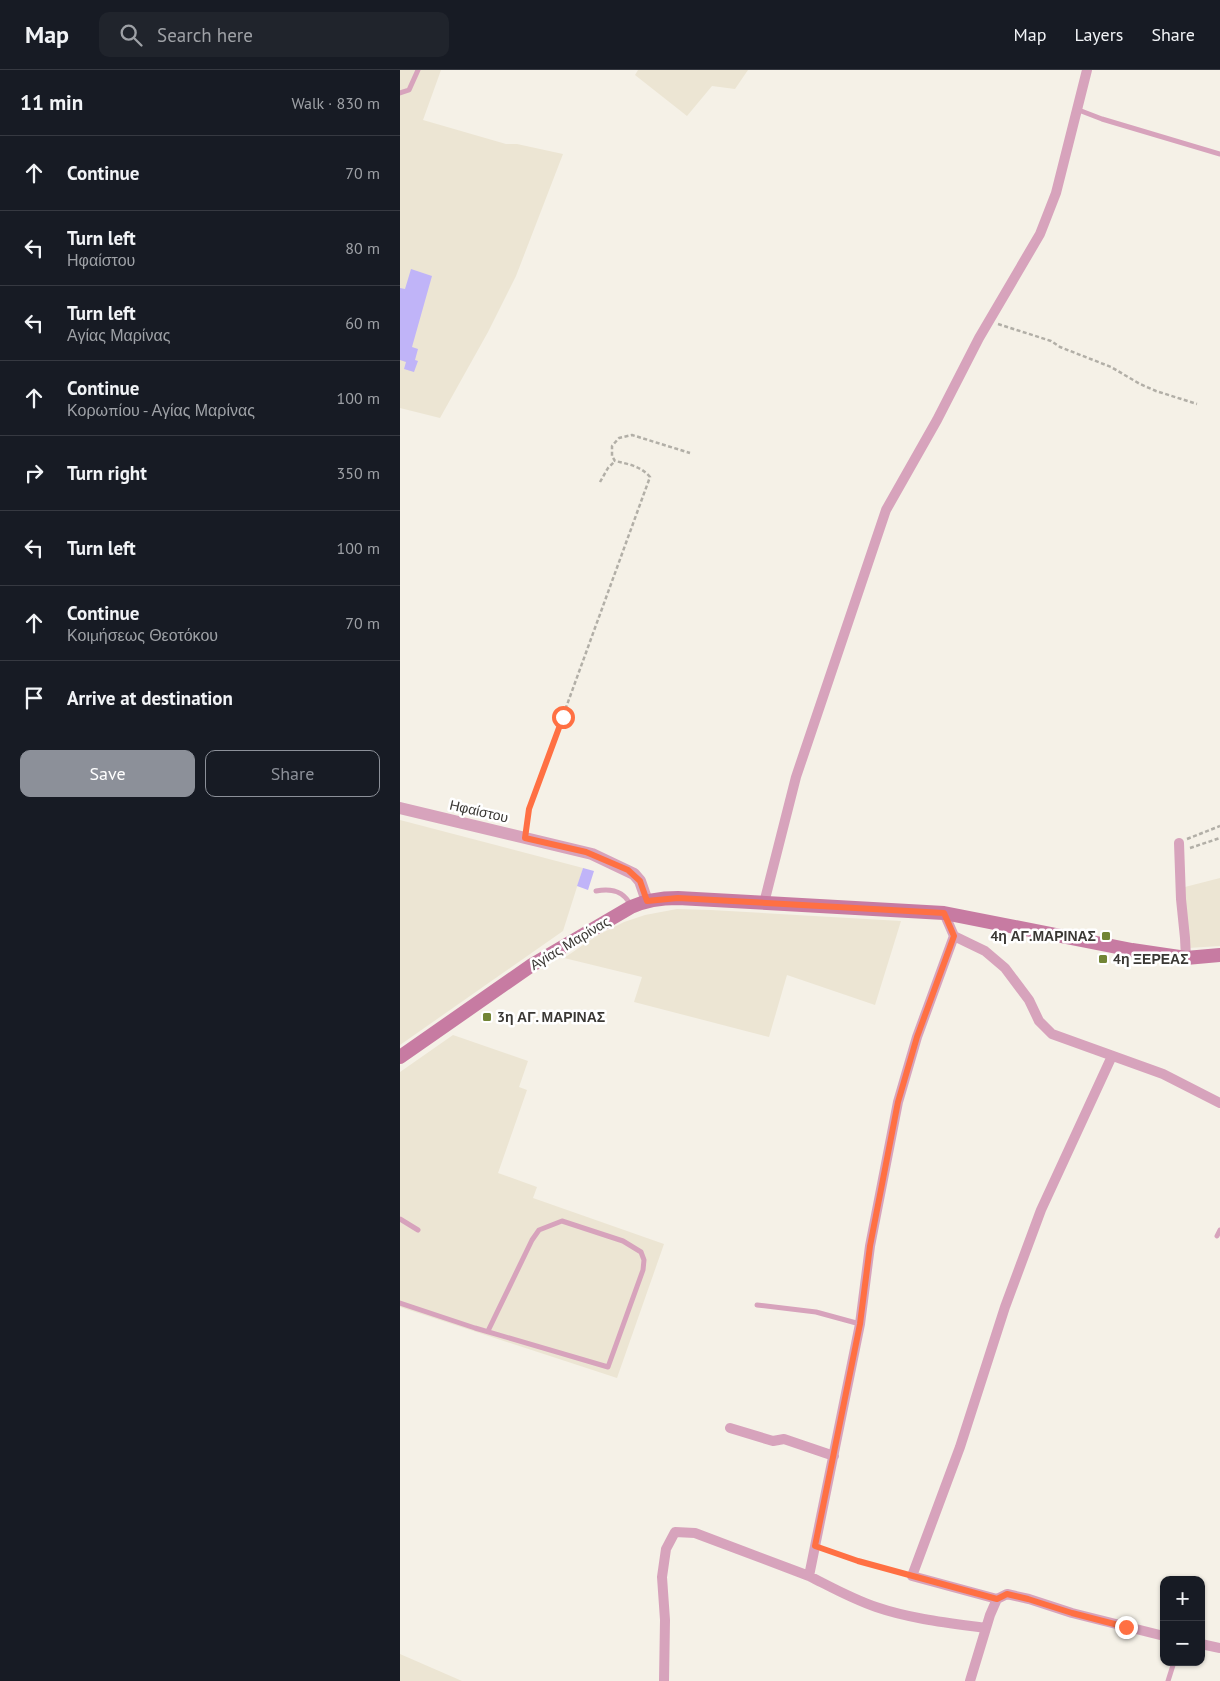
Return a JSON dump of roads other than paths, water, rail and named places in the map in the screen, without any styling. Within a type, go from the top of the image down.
[{"type":"main road","name":"Αγίας Μαρίνας","points":[[400,1058],[532,965],[631,907],[647,901],[678,898],[944,913],[1132,950],[1186,958],[1220,954]]},
{"type":"street","points":[[764,903],[796,777],[886,510],[989,322],[1040,234],[1056,194],[1087,70]]},
{"type":"street","name":"Ηφαίστου","points":[[400,808],[586,852],[628,870],[640,881],[647,901]]},
{"type":"street","points":[[1179,847],[1186,958]]},
{"type":"street","points":[[944,913],[954,936],[985,951],[1006,968],[1029,1000],[1039,1021],[1052,1034],[1163,1074],[1220,1103]]},
{"type":"street","points":[[809,1576],[860,1324],[870,1246],[898,1102],[917,1037],[954,936]]},
{"type":"street","points":[[1112,1056],[1041,1210],[1005,1307],[960,1447],[912,1576],[997,1599],[1007,1594],[1072,1613],[1160,1635]]},
{"type":"street","points":[[730,1428],[773,1442],[784,1439],[834,1456]]},
{"type":"street","points":[[664,1681],[665,1620],[662,1577],[666,1549],[675,1532],[695,1533],[809,1576],[876,1607],[936,1622],[986,1628]]},
{"type":"street","points":[[970,1681],[997,1599]]},
{"type":"street","points":[[1205,1645],[1220,1648]]},
{"type":"lane","points":[[400,93],[409,90],[418,70]]},
{"type":"lane","points":[[1076,109],[1102,119],[1220,154]]},
{"type":"lane","points":[[596,892],[613,890],[623,894],[631,907]]},
{"type":"lane","points":[[400,1218],[418,1230]]},
{"type":"lane","points":[[400,1303],[488,1331],[608,1367],[643,1270],[644,1260],[640,1252],[622,1241],[562,1221],[538,1230],[488,1331]]},
{"type":"lane","points":[[757,1305],[816,1312],[860,1324]]},
{"type":"lane","points":[[1168,1681],[1173,1666]]},
{"type":"place","name":"4η ΑΓ.ΜΑΡΙΝΑΣ","points":[[1106,936]]},
{"type":"place","name":"4η ΞΕΡΕΑΣ","points":[[1103,959]]},
{"type":"place","name":"3η ΑΓ. ΜΑΡΙΝΑΣ","points":[[487,1017]]}]
